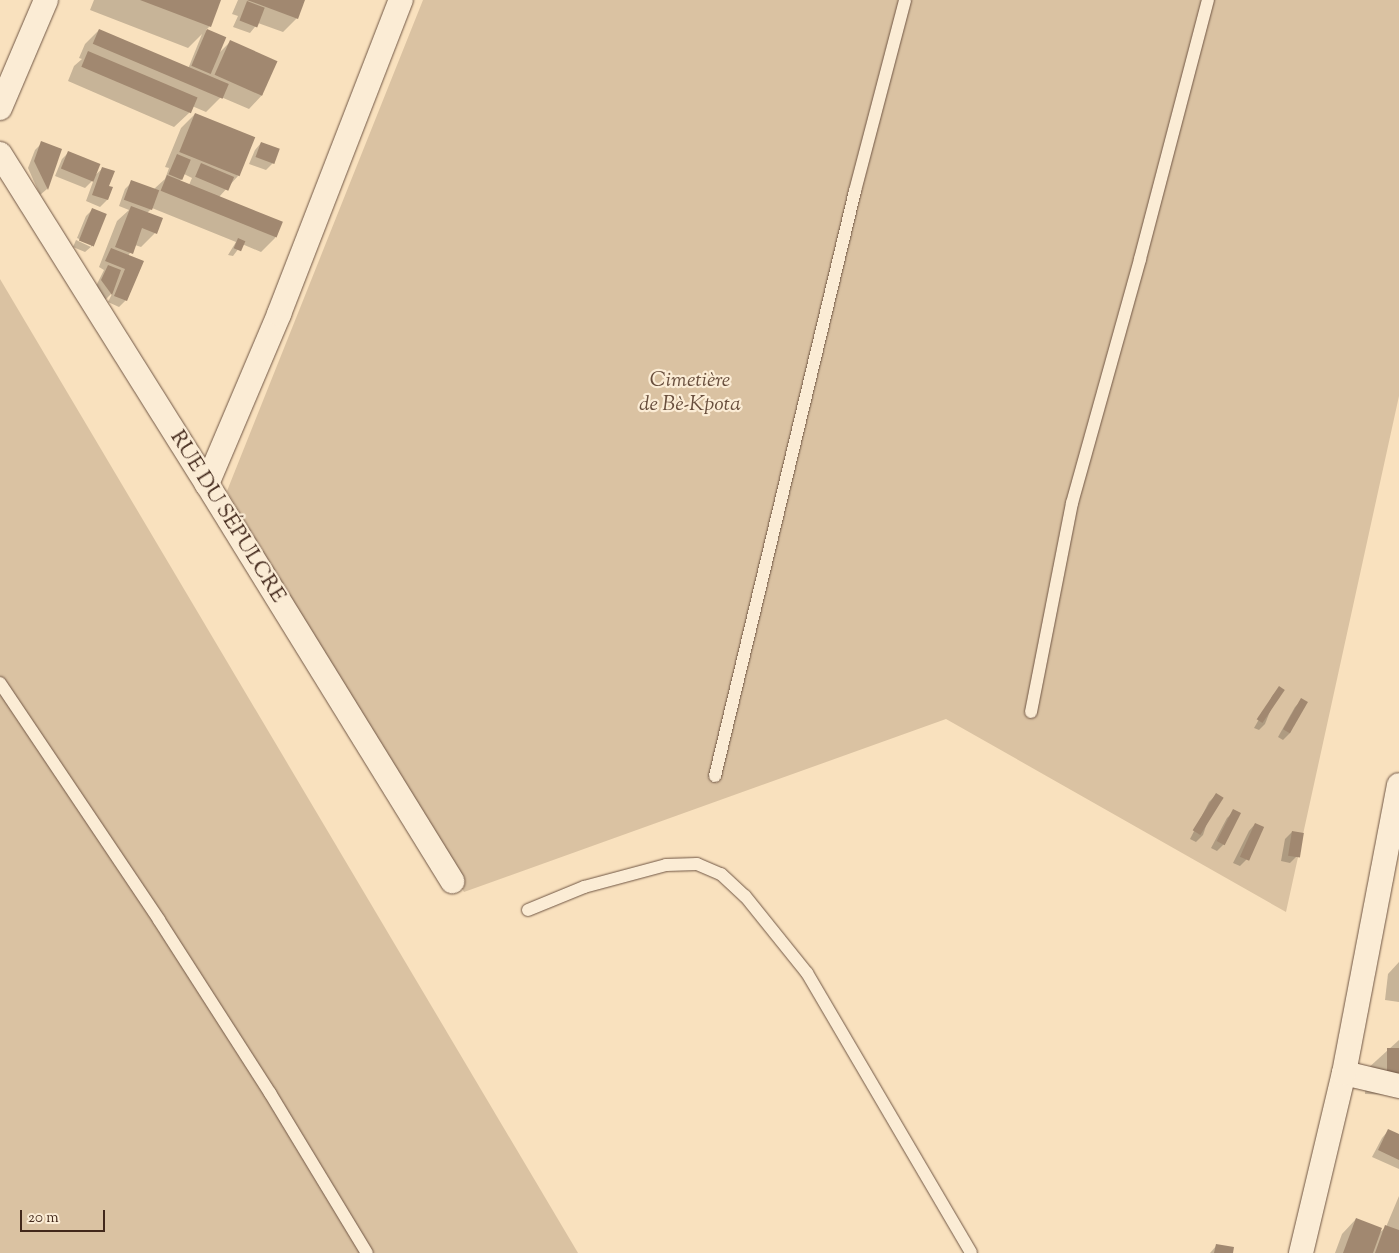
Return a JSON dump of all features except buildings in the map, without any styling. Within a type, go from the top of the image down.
[{"type":"street","points":[[0,108],[46,0]]},
{"type":"street","points":[[207,484],[279,314],[401,0]]},
{"type":"street","name":"RUE DU SÉPULCRE","points":[[0,154],[207,484],[452,881]]},
{"type":"street","points":[[1301,1253],[1344,1073],[1399,786]]},
{"type":"street","points":[[1344,1073],[1399,1086]]},
{"type":"lane","points":[[715,776],[836,269],[905,0]]},
{"type":"lane","points":[[1031,712],[1072,503],[1143,250],[1208,0]]},
{"type":"lane","points":[[0,683],[159,920],[270,1094],[367,1253]]},
{"type":"lane","points":[[528,910],[584,887],[666,865],[697,864],[721,874],[745,896],[808,973],[971,1253]]},
{"type":"green space","name":"Cimetière de Bè-Kpota","points":[[423,0],[1399,0],[1399,396],[1286,912],[946,719],[464,892],[227,491]]},
{"type":"green space","points":[[0,279],[578,1253],[0,1253]]}]
